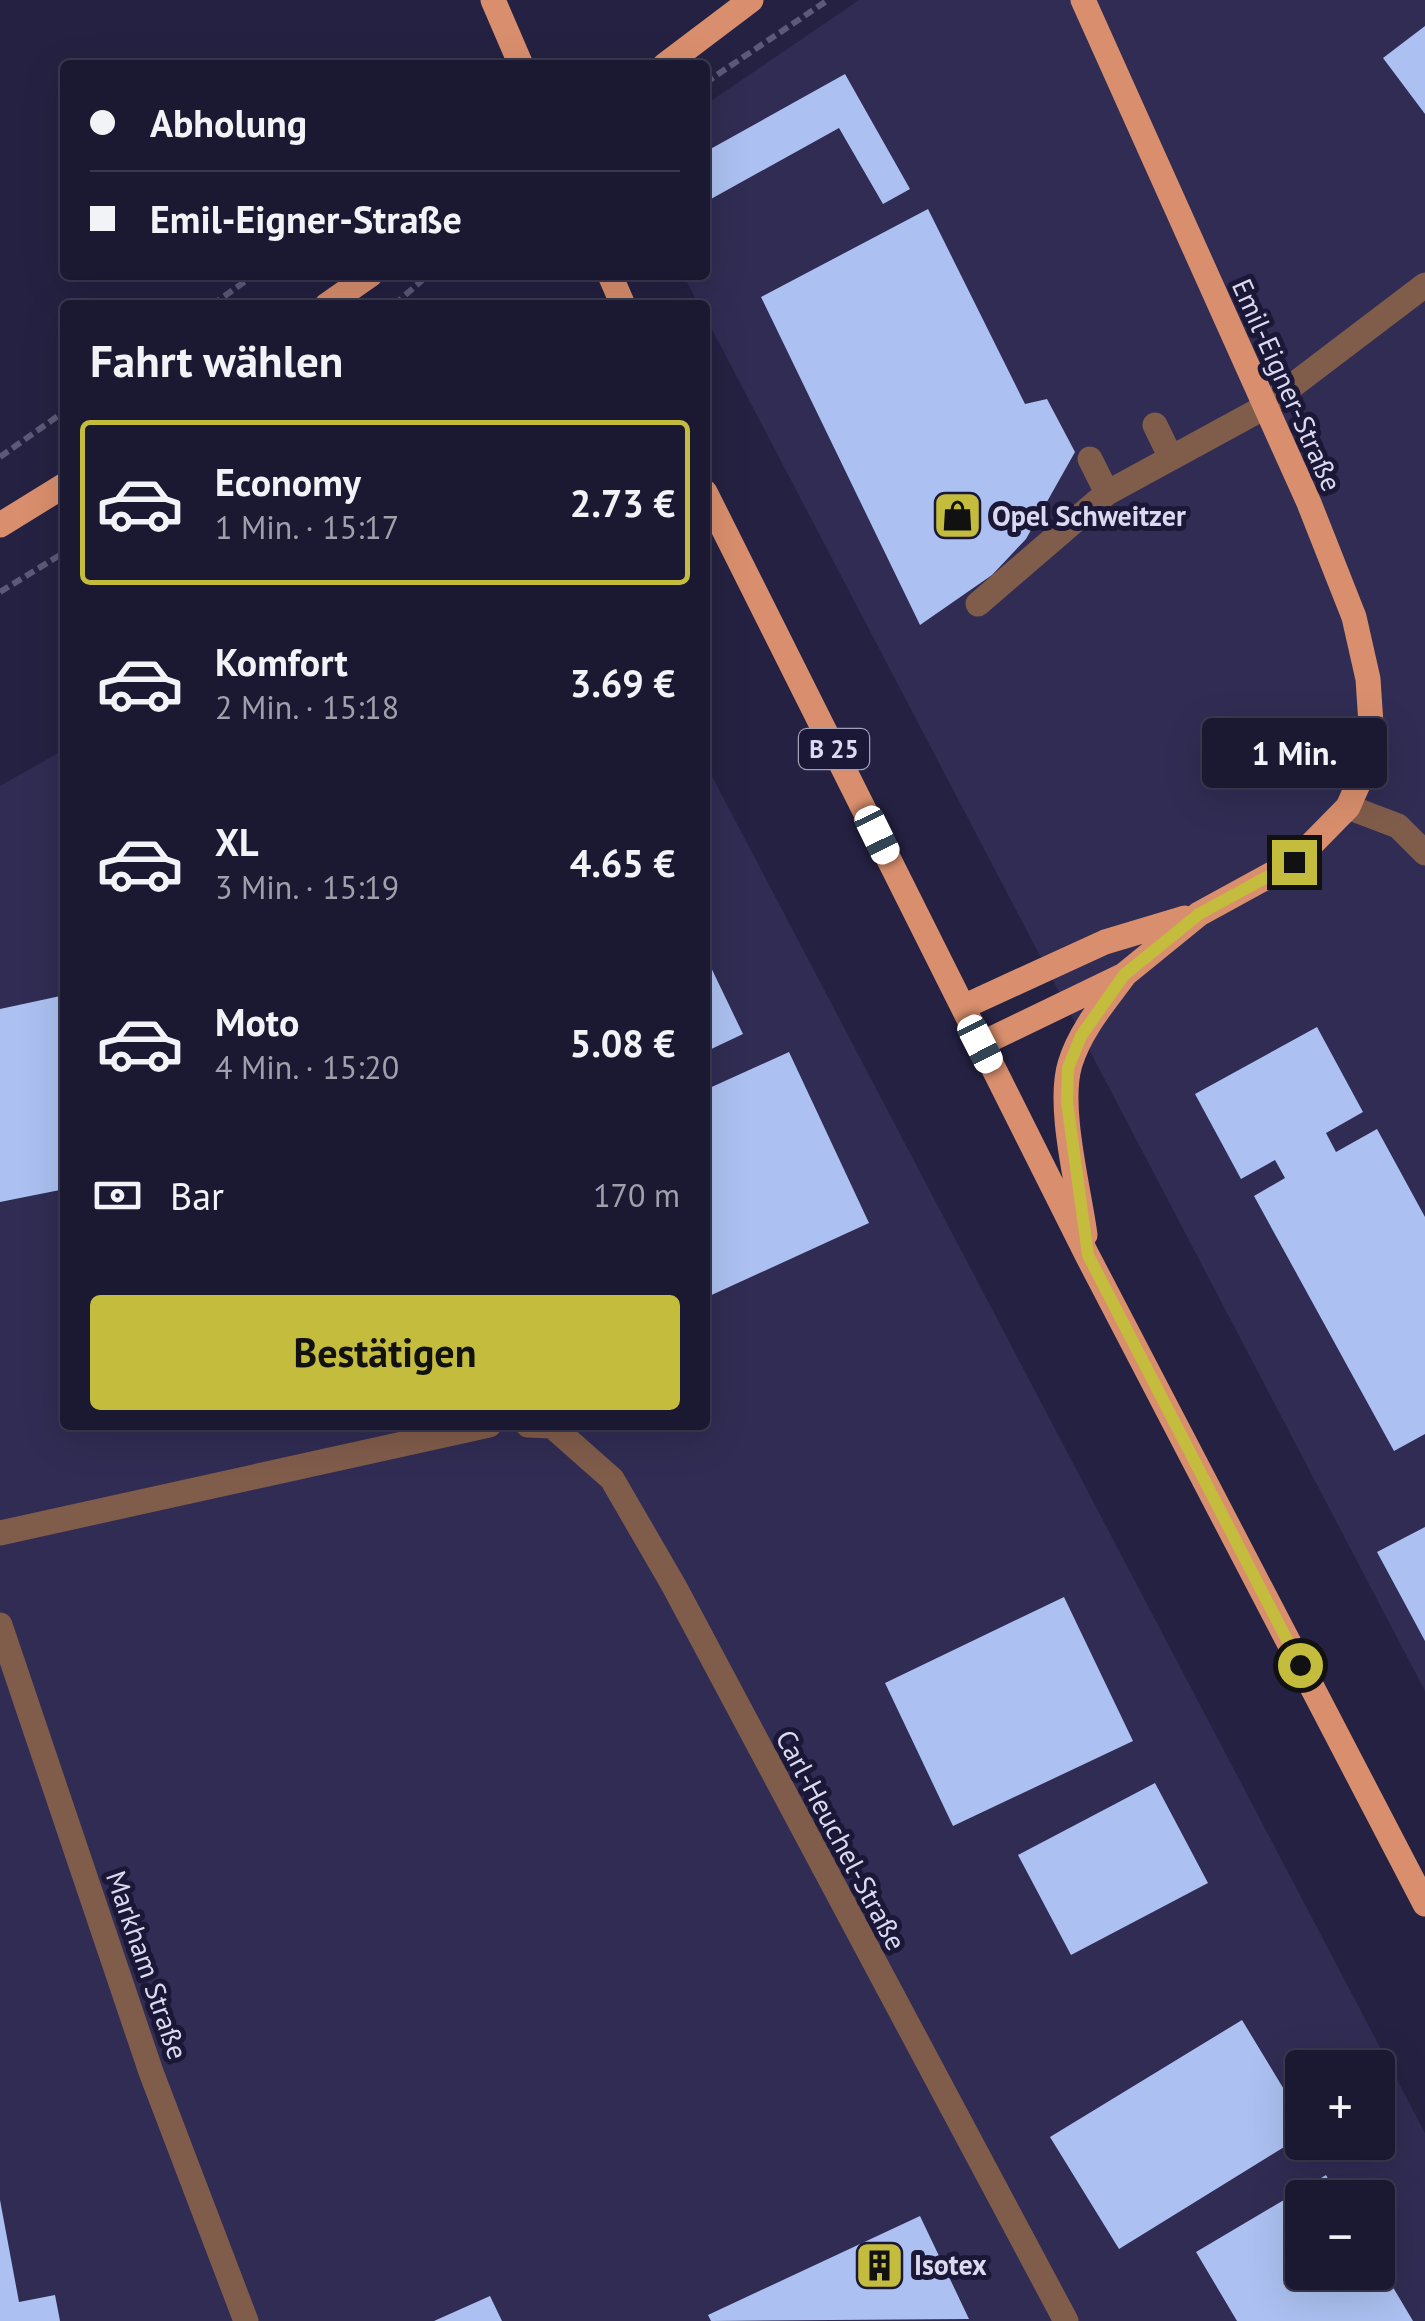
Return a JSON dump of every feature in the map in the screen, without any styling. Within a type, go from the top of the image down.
[{"type":"main road","points":[[494,0],[519,60]]},
{"type":"main road","points":[[672,60],[751,0]]},
{"type":"main road","name":"Emil-Eigner-Straße","points":[[980,1044],[1124,975],[1199,914],[1294,862],[1348,807],[1364,772],[1371,724],[1368,678],[1354,617],[1309,504],[1084,0]]},
{"type":"main road","points":[[334,300],[363,280]]},
{"type":"main road","points":[[0,525],[60,488]]},
{"type":"main road","name":"B 25","points":[[710,502],[980,1044],[1425,1904]]},
{"type":"main road","name":"Emil-Eigner-Straße","points":[[963,1007],[1105,942],[1199,914]]},
{"type":"main road","name":"Emil-Eigner-Straße","points":[[1088,1255],[1067,1102],[1068,1068],[1081,1036],[1124,975]]},
{"type":"street","points":[[978,604],[1107,493],[1263,408],[1425,285]]},
{"type":"street","points":[[1155,424],[1170,456]]},
{"type":"street","points":[[1090,458],[1107,493]]},
{"type":"street","points":[[1348,807],[1398,826],[1425,853]]},
{"type":"street","points":[[0,1533],[466,1430]]},
{"type":"street","name":"Carl-Heuchel-Straße","points":[[557,1430],[612,1479],[674,1586],[1066,2321]]},
{"type":"street","name":"Markham Straße","points":[[0,1625],[152,2072],[246,2321]]},
{"type":"path","points":[[710,81],[828,0]]},
{"type":"path","points":[[219,300],[247,280]]},
{"type":"path","points":[[400,300],[422,280]]},
{"type":"path","points":[[0,457],[60,415]]},
{"type":"path","points":[[0,592],[60,555]]},
{"type":"shaded area","points":[[859,0],[1425,0],[1425,1691],[710,326],[710,300],[696,300],[686,280],[710,280],[710,102]]},
{"type":"shaded area","points":[[60,752],[60,1430],[710,1430],[710,773],[1381,2050],[1285,2050],[1285,2160],[1395,2160],[1395,2076],[1425,2133],[1425,2321],[0,2321],[0,786]]},
{"type":"building","points":[[1425,26],[1425,114],[1383,58]]},
{"type":"building","points":[[845,74],[910,189],[883,204],[839,128],[711,199],[710,149]]},
{"type":"building","points":[[928,209],[1025,404],[1047,399],[1075,452],[1026,539],[992,575],[920,625],[761,297]]},
{"type":"building","points":[[710,965],[743,1034],[710,1050]]},
{"type":"building","points":[[60,996],[60,1190],[0,1202],[0,1009]]},
{"type":"building","points":[[1317,1027],[1363,1112],[1326,1133],[1336,1152],[1377,1129],[1425,1217],[1425,1434],[1394,1451],[1254,1196],[1285,1178],[1275,1160],[1241,1179],[1195,1094]]},
{"type":"building","points":[[789,1052],[869,1223],[710,1296],[710,1088]]},
{"type":"building","points":[[1425,1527],[1425,1641],[1377,1552]]},
{"type":"building","points":[[1064,1597],[1133,1741],[953,1826],[885,1683]]},
{"type":"building","points":[[1155,1783],[1208,1883],[1071,1955],[1018,1855]]},
{"type":"building","points":[[1242,2020],[1285,2091],[1285,2146],[1119,2249],[1050,2137]]},
{"type":"building","points":[[1285,2199],[1285,2290],[1395,2290],[1413,2321],[1237,2321],[1196,2252]]},
{"type":"building","points":[[0,2200],[19,2302],[55,2295],[60,2321],[0,2321]]},
{"type":"building","name":"Isotex","points":[[920,2216],[969,2319],[711,2321],[708,2315]]},
{"type":"building","points":[[490,2296],[502,2321],[434,2321]]},
{"type":"place","name":"Opel Schweitzer","points":[[957,516]]},
{"type":"place","name":"Isotex","points":[[879,2265]]},
{"type":"route","points":[[1294,862],[1199,914],[1124,975],[1081,1036],[1068,1068],[1067,1102],[1088,1255],[1300,1665]]}]
